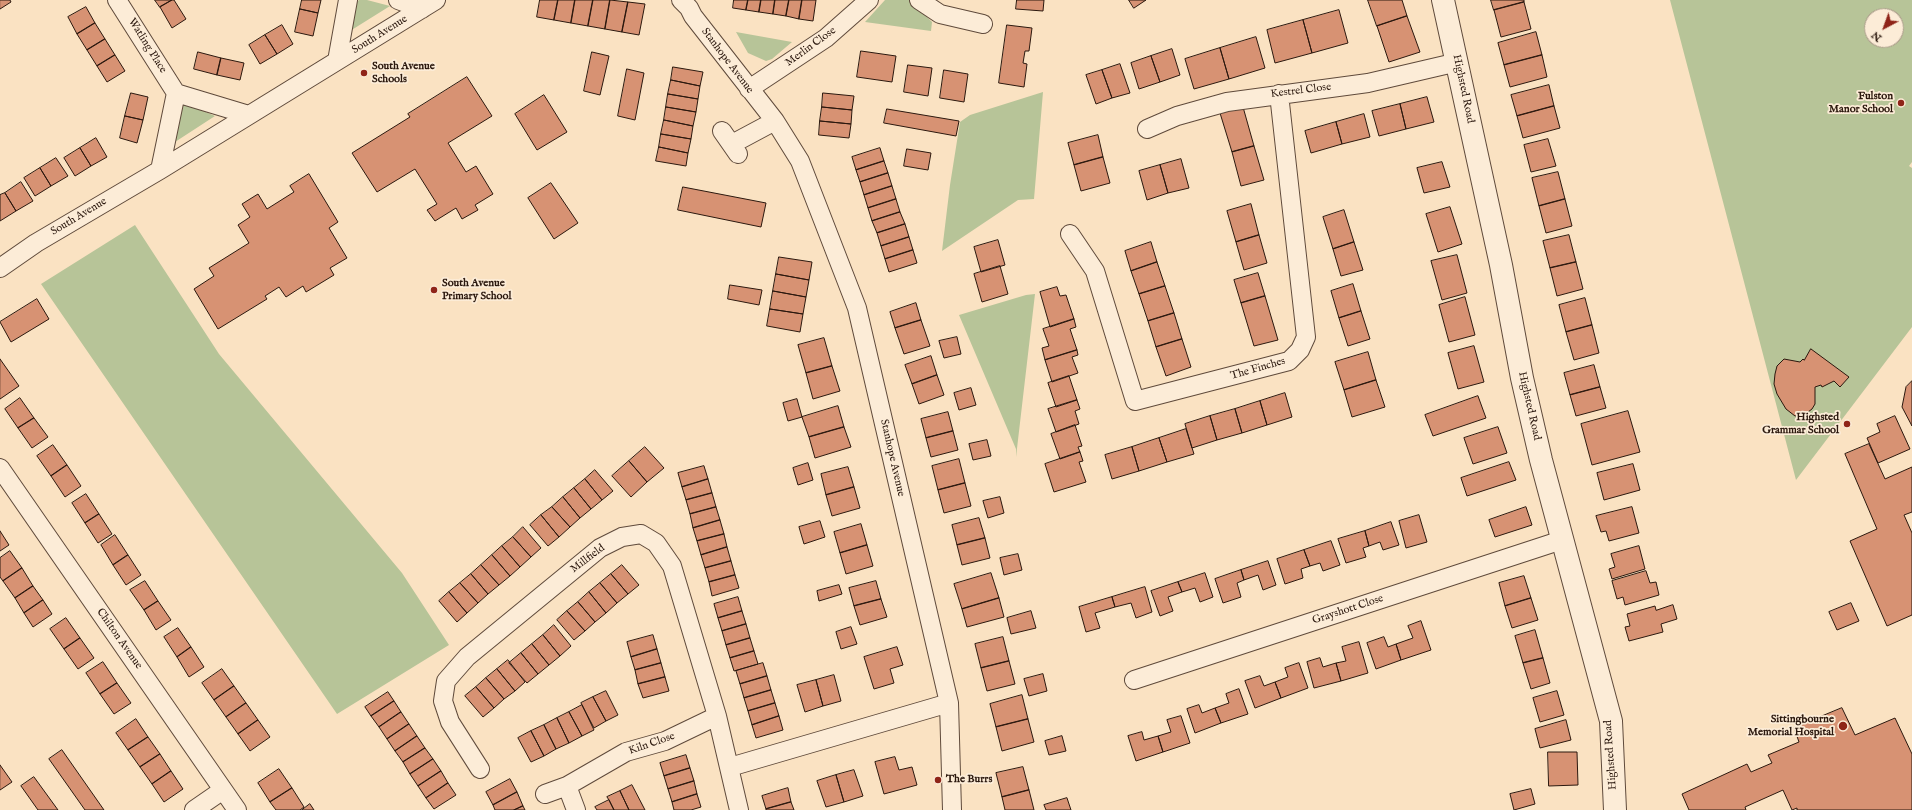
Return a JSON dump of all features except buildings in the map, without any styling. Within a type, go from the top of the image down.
[{"type":"street","name":"Watling Place","points":[[117,0],[176,93]]},
{"type":"street","name":"South Avenue","points":[[337,61],[348,0]]},
{"type":"street","name":"South Avenue","points":[[398,0],[429,4]]},
{"type":"street","name":"Stanhope Avenue","points":[[682,0],[775,121],[800,161],[857,308],[949,703],[952,810]]},
{"type":"street","name":"Merlin Close","points":[[749,89],[826,38],[869,0]]},
{"type":"street","points":[[919,0],[940,14],[983,24]]},
{"type":"street","name":"Highsted Road","points":[[1443,0],[1458,62],[1501,265],[1522,378],[1562,540],[1611,722],[1615,810]]},
{"type":"street","name":"South Avenue","points":[[0,268],[36,243],[249,116],[429,4]]},
{"type":"street","name":"Kestrel Close","points":[[1147,129],[1177,116],[1227,102],[1368,83],[1458,62]]},
{"type":"street","points":[[160,170],[176,93],[249,116]]},
{"type":"street","name":"The Finches","points":[[1070,234],[1095,271],[1135,401],[1290,361],[1300,350],[1306,337],[1279,94]]},
{"type":"street","points":[[731,143],[775,121]]},
{"type":"street","name":"Chilton Avenue","points":[[0,468],[238,810]]},
{"type":"street","name":"Millfield","points":[[480,769],[450,722],[443,701],[446,681],[467,657],[600,548],[622,538],[641,534],[656,542],[672,566],[717,716],[739,810]]},
{"type":"street","name":"Grayshott Close","points":[[1134,680],[1562,540]]},
{"type":"street","points":[[730,767],[949,703]]},
{"type":"street","name":"Kiln Close","points":[[545,794],[567,786],[626,752],[665,741],[717,716]]},
{"type":"street","points":[[567,786],[576,810]]},
{"type":"street","points":[[194,810],[223,790]]},
{"type":"green space","points":[[359,0],[367,0],[390,6],[350,31],[357,2]]},
{"type":"green space","points":[[885,0],[910,0],[932,22],[931,31],[865,22]]},
{"type":"green space","points":[[1670,0],[1912,0],[1912,162],[1909,166],[1912,168],[1912,327],[1796,480]]},
{"type":"green space","points":[[736,32],[792,42],[772,59],[766,61],[748,53]]},
{"type":"green space","points":[[1043,92],[1034,199],[1018,200],[942,251],[960,122],[970,115]]},
{"type":"green space","points":[[181,105],[189,105],[215,116],[175,142]]},
{"type":"green space","points":[[135,225],[219,354],[402,573],[449,645],[337,714],[41,284]]},
{"type":"green space","points":[[1035,294],[1016,457],[1016,449],[959,315],[1026,295]]},
{"type":"place","name":"South Avenue Schools","points":[[364,73]]},
{"type":"place","name":"Fulston Manor School","points":[[1901,103]]},
{"type":"place","name":"South Avenue Primary School","points":[[434,290]]},
{"type":"place","name":"Highsted Grammar School","points":[[1847,424]]},
{"type":"place","name":"Sittingbourne Memorial Hospital","points":[[1843,726]]},
{"type":"place","name":"The Burrs","points":[[938,780]]}]
